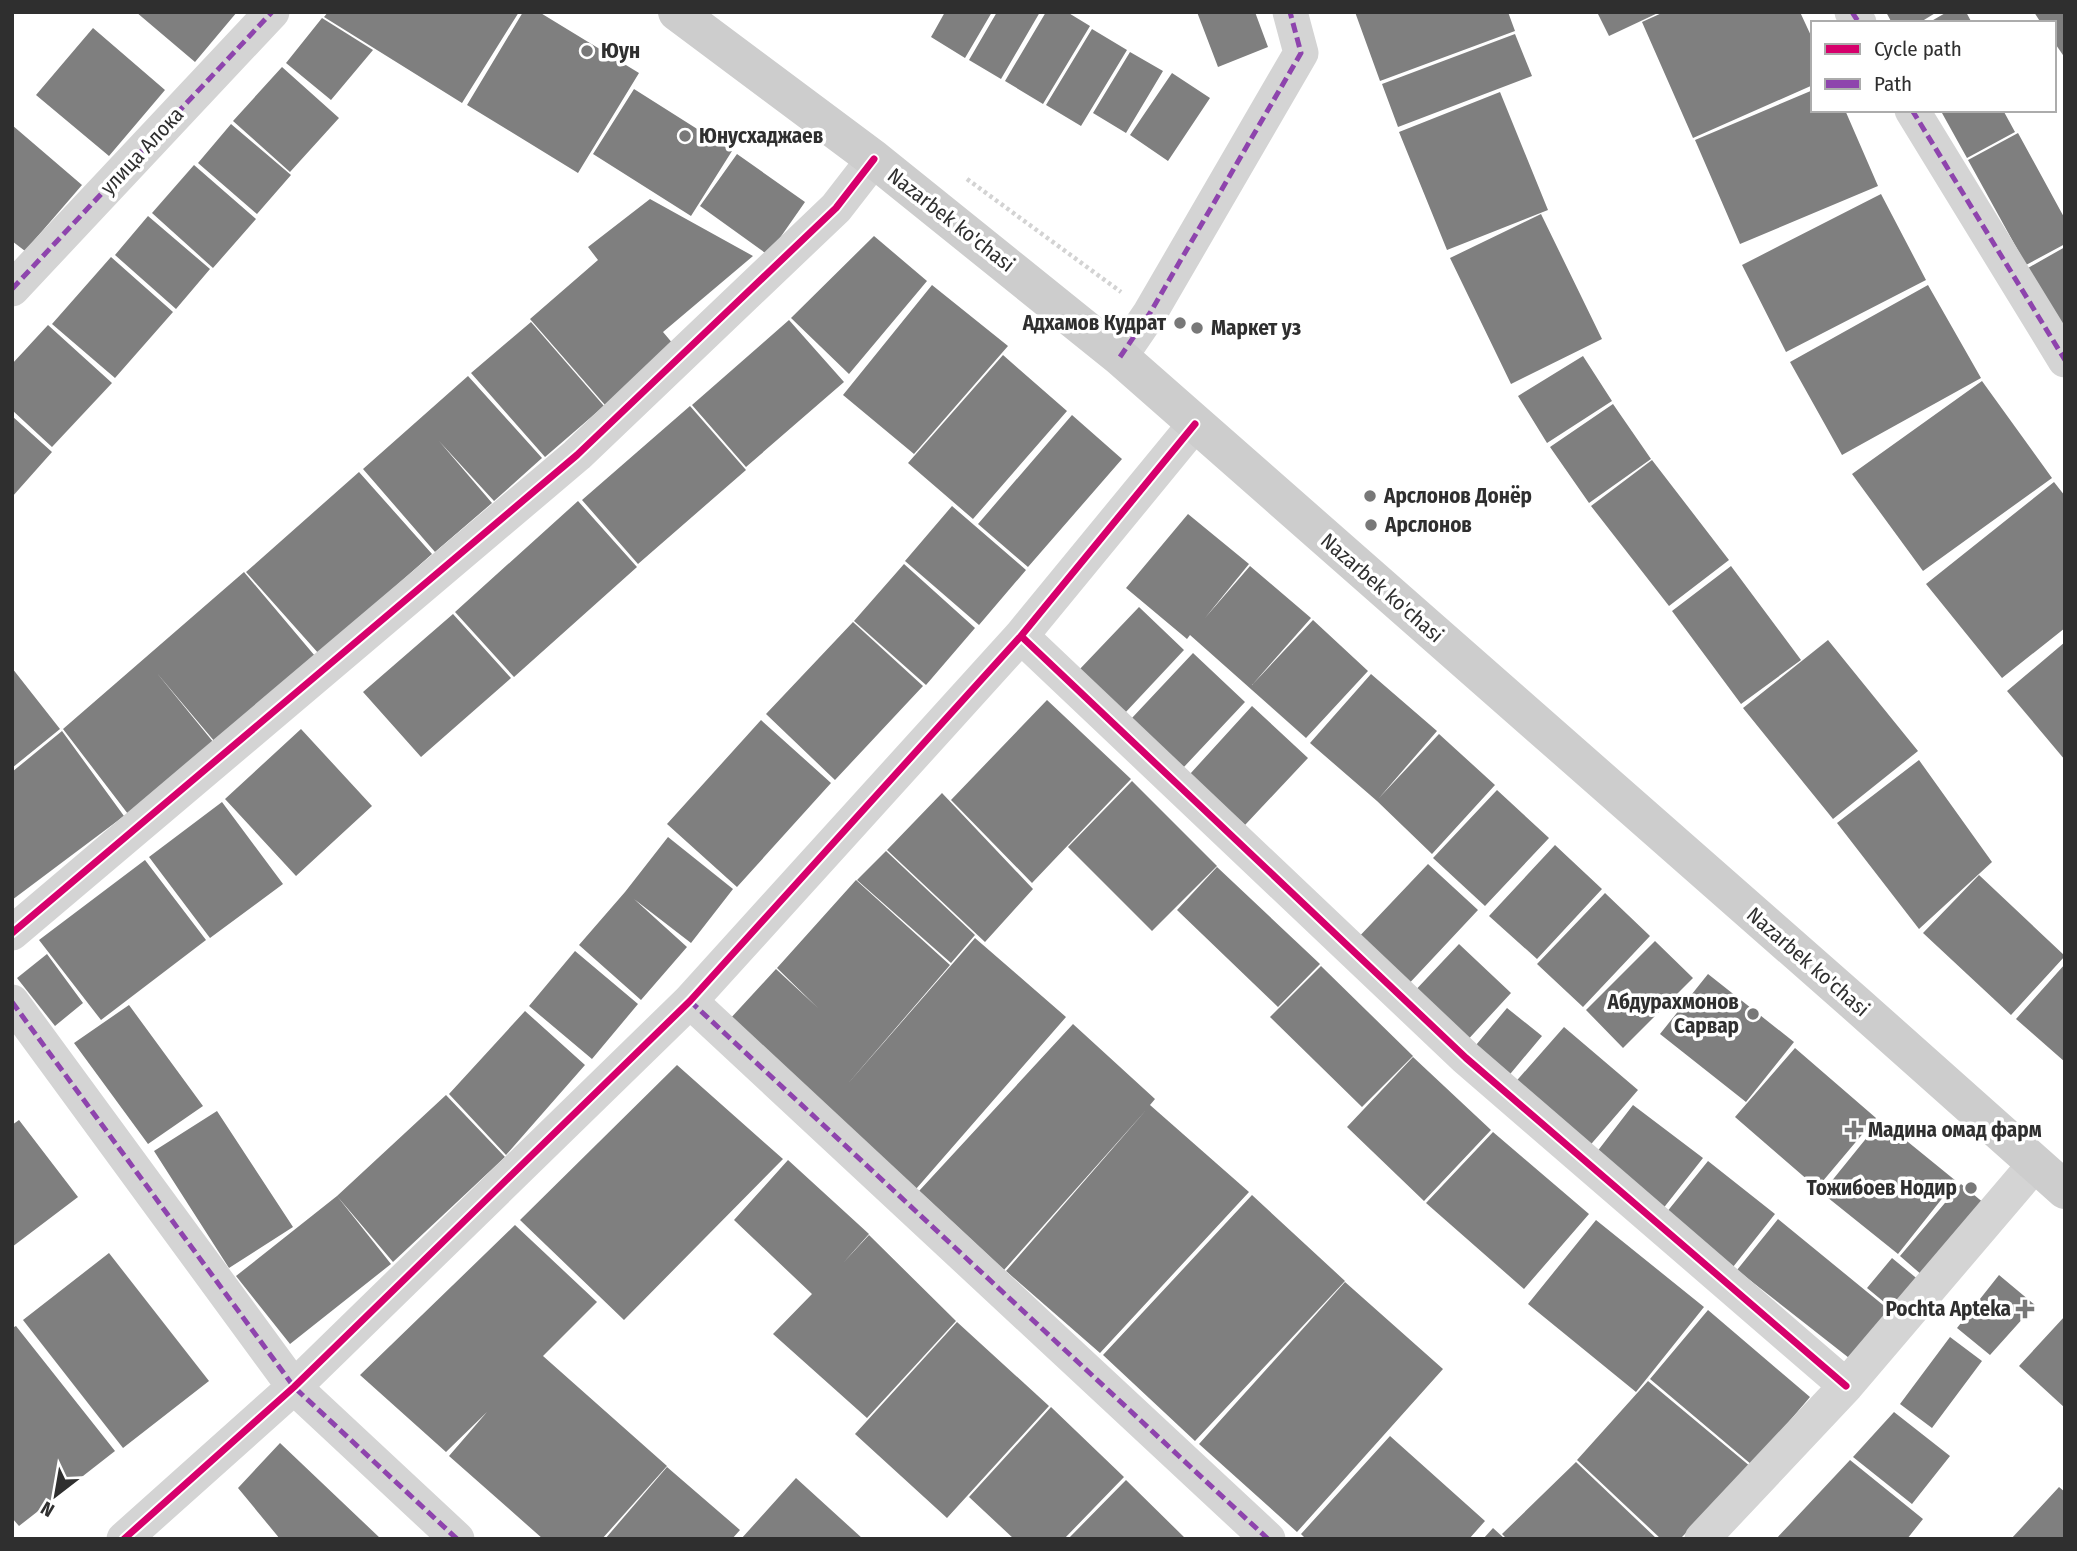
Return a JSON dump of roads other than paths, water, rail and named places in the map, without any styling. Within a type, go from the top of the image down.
[{"type":"main road","name":"Nazarbek ko'chasi","points":[[677,12],[874,159],[1120,357],[2065,1190]]},
{"type":"street","name":"улица Алока","points":[[12,289],[272,12]]},
{"type":"street","points":[[1120,357],[1150,313],[1301,53],[1290,12]]},
{"type":"street","points":[[1913,112],[2065,360]]},
{"type":"street","points":[[12,933],[577,455],[836,208],[874,159]]},
{"type":"street","points":[[124,1539],[293,1387],[690,1001],[1021,636],[1195,424]]},
{"type":"street","points":[[1021,636],[1466,1058],[1846,1386]]},
{"type":"street","points":[[690,1001],[1268,1539]]},
{"type":"street","points":[[12,1002],[293,1387],[457,1539]]},
{"type":"street","points":[[1702,1539],[1846,1386],[2035,1164]]},
{"type":"place","name":"Юун","points":[[587,51]]},
{"type":"place","name":"Юнусхаджаев","points":[[685,136]]},
{"type":"place","name":"Адхамов Кудрат","points":[[1180,323]]},
{"type":"place","name":"Маркет уз","points":[[1197,328]]},
{"type":"place","name":"Арслонов Донёр","points":[[1370,496]]},
{"type":"place","name":"Арслонов","points":[[1371,525]]},
{"type":"place","name":"Абдурахмонов Сарвар","points":[[1753,1014]]},
{"type":"place","name":"Мадина омад фарм","points":[[1854,1130]]},
{"type":"place","name":"Тожибоев Нодир","points":[[1971,1188]]},
{"type":"place","name":"Pochta Apteka","points":[[2025,1309]]}]
